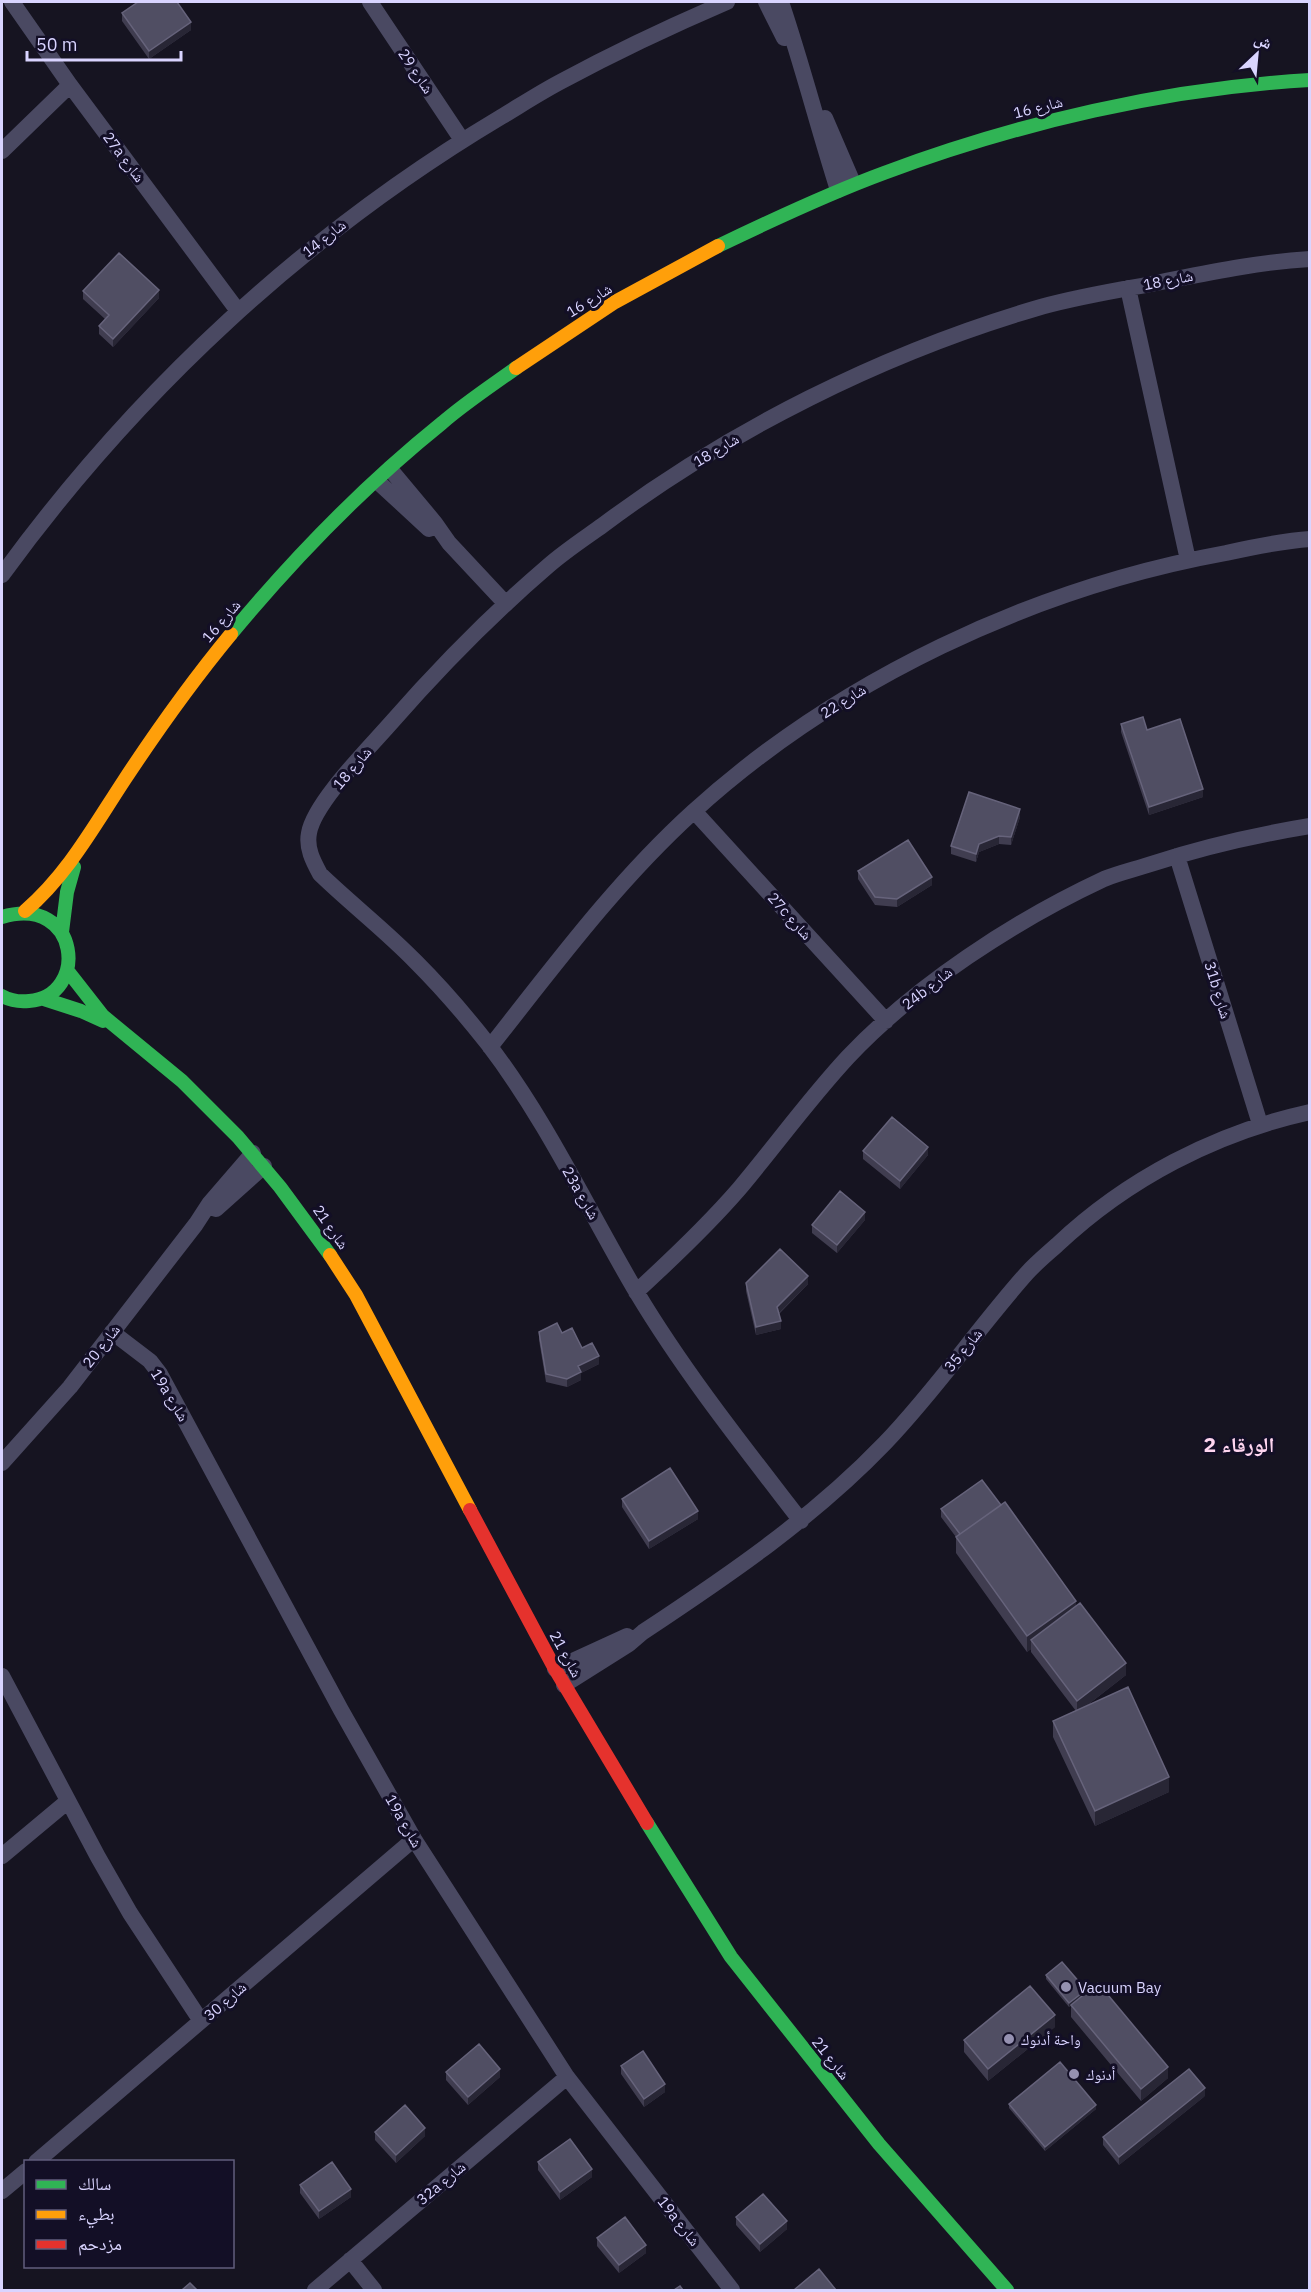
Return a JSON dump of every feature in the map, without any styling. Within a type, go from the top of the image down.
[{"type":"street","name":"27a شارع","points":[[12,2],[70,85],[238,311]]},
{"type":"street","name":"شارع 29","points":[[370,2],[462,140]]},
{"type":"street","name":"شارع 14","points":[[2,575],[66,492],[178,368],[238,311],[346,220],[462,140],[560,82],[663,30],[727,2]]},
{"type":"street","points":[[766,2],[790,48],[800,61]]},
{"type":"street","points":[[781,2],[809,88],[813,112],[846,187]]},
{"type":"street","name":"شارع 16","points":[[25,911],[54,885],[79,854],[165,720],[213,656],[270,588],[390,468],[448,417],[522,363],[597,313],[675,267],[756,226],[846,187],[939,153],[1004,133],[1113,106],[1231,88],[1310,80]]},
{"type":"street","points":[[2,151],[70,85]]},
{"type":"street","name":"شارع 18","points":[[334,888],[320,874],[310,856],[308,836],[314,816],[415,696],[507,604],[550,564],[647,492],[744,433],[844,382],[947,337],[1036,308],[1128,288],[1211,272],[1310,259]]},
{"type":"street","points":[[1128,288],[1188,560]]},
{"type":"street","points":[[390,468],[449,543],[507,604]]},
{"type":"street","points":[[377,481],[429,529],[449,543]]},
{"type":"street","name":"شارع 22","points":[[490,1047],[629,877],[694,811],[756,760],[822,714],[890,673],[962,636],[1035,605],[1100,583],[1188,560],[1293,540],[1310,539]]},
{"type":"street","name":"27c شارع","points":[[694,811],[886,1021]]},
{"type":"street","name":"24b شارع","points":[[636,1292],[702,1230],[849,1056],[886,1021],[954,966],[1028,919],[1106,878],[1257,834],[1310,826]]},
{"type":"street","name":"شارع 16","points":[[67,970],[69,952],[62,932],[67,892],[79,854]]},
{"type":"street","name":"31b شارع","points":[[1177,856],[1260,1124]]},
{"type":"street","name":"23a شارع","points":[[334,888],[416,962],[454,1002],[490,1047],[566,1166],[636,1292],[707,1399],[801,1521]]},
{"type":"street","points":[[2,917],[25,911],[39,914],[52,921],[62,932]]},
{"type":"street","points":[[2,996],[21,1002],[44,999],[62,980],[67,970]]},
{"type":"street","name":"شارع 21","points":[[67,970],[89,1000],[116,1028],[189,1086],[253,1153],[326,1246],[356,1295],[564,1685],[607,1759],[734,1961],[879,2144],[1007,2290]]},
{"type":"street","name":"شارع 21","points":[[44,999],[81,1011],[116,1028]]},
{"type":"street","points":[[7,1011],[21,1002]]},
{"type":"street","name":"شارع 35","points":[[564,1685],[629,1644],[643,1632],[751,1560],[801,1521],[886,1442],[1028,1271],[1079,1224],[1135,1184],[1195,1150],[1260,1124],[1310,1112]]},
{"type":"street","name":"شارع 20","points":[[2,1463],[70,1387],[196,1224],[208,1204],[253,1153]]},
{"type":"street","name":"شارع 20","points":[[196,1224],[264,1166]]},
{"type":"street","name":"19a شارع","points":[[112,1332],[150,1361],[160,1374],[340,1710],[414,1839],[567,2077],[732,2290]]},
{"type":"street","name":"شارع 35","points":[[555,1669],[615,1641],[643,1632]]},
{"type":"street","points":[[2,1676],[130,1913],[201,2021]]},
{"type":"street","points":[[2,1856],[68,1801]]},
{"type":"street","name":"شارع 30","points":[[38,2160],[414,1839]]},
{"type":"street","name":"32a شارع","points":[[315,2290],[567,2077]]},
{"type":"street","points":[[2,2191],[24,2172]]},
{"type":"street","points":[[350,2260],[374,2290]]},
{"type":"building","points":[[138,2],[177,2],[191,22],[149,51],[122,13]]},
{"type":"building","points":[[119,253],[159,290],[113,339],[99,326],[109,315],[83,291]]},
{"type":"building","points":[[1143,717],[1147,730],[1180,719],[1203,789],[1149,807],[1121,724]]},
{"type":"building","points":[[969,792],[1020,809],[1011,837],[999,836],[979,844],[976,854],[951,846]]},
{"type":"building","points":[[908,840],[932,877],[897,899],[875,897],[858,871]]},
{"type":"building","points":[[892,1117],[928,1147],[900,1181],[863,1151]]},
{"type":"building","points":[[840,1191],[865,1212],[837,1245],[812,1225]]},
{"type":"building","points":[[780,1249],[808,1276],[777,1307],[781,1321],[756,1327],[746,1283]]},
{"type":"building","points":[[557,1323],[562,1333],[572,1328],[582,1348],[592,1343],[599,1356],[578,1366],[581,1372],[567,1379],[546,1374],[539,1332]]},
{"type":"building","points":[[670,1468],[698,1511],[649,1541],[622,1499]]},
{"type":"building","points":[[982,1480],[1001,1505],[960,1534],[941,1509]]},
{"type":"building","points":[[1005,1502],[1076,1601],[1027,1636],[956,1537]]},
{"type":"building","points":[[1080,1603],[1126,1663],[1077,1701],[1031,1640]]},
{"type":"building","points":[[1128,1687],[1169,1777],[1095,1811],[1053,1721]]},
{"type":"building","name":"Vacuum Bay","points":[[1062,1962],[1086,1990],[1069,2003],[1046,1975]]},
{"type":"building","points":[[1098,1983],[1168,2067],[1141,2089],[1071,2005]]},
{"type":"building","name":"واحة أدنوك","points":[[1030,1986],[1055,2015],[988,2069],[964,2040]]},
{"type":"building","points":[[479,2044],[500,2069],[468,2097],[446,2072]]},
{"type":"building","points":[[643,2051],[665,2084],[644,2099],[621,2066]]},
{"type":"building","points":[[1060,2062],[1096,2105],[1045,2147],[1009,2104]]},
{"type":"building","points":[[1189,2069],[1205,2088],[1119,2157],[1103,2137]]},
{"type":"building","points":[[405,2105],[425,2128],[396,2155],[375,2132]]},
{"type":"building","points":[[570,2139],[592,2169],[560,2192],[538,2162]]},
{"type":"building","points":[[332,2162],[351,2189],[319,2211],[300,2185]]},
{"type":"building","points":[[763,2194],[787,2221],[760,2244],[736,2217]]},
{"type":"building","points":[[625,2217],[646,2245],[619,2265],[597,2238]]},
{"type":"building","points":[[819,2269],[836,2290],[794,2290]]},
{"type":"building","points":[[190,2283],[197,2290],[182,2290]]},
{"type":"traffic: fast","points":[[718,246],[863,181],[987,138],[1148,100],[1256,84],[1310,80]]},
{"type":"traffic: fast","points":[[231,634],[305,550],[385,471],[451,416],[516,368]]},
{"type":"traffic: fast","points":[[62,932],[67,892],[74,867]]},
{"type":"traffic: fast","points":[[2,917],[28,914],[48,920],[61,932],[68,949],[68,967],[61,983],[48,995],[29,1001],[12,1000],[2,996]]},
{"type":"traffic: fast","points":[[67,970],[103,1016],[182,1081],[238,1137],[280,1187],[330,1255]]},
{"type":"traffic: fast","points":[[44,999],[103,1021]]},
{"type":"traffic: fast","points":[[647,1823],[731,1957],[879,2144],[1007,2290]]},
{"type":"traffic: slow","points":[[516,368],[615,302],[718,246]]},
{"type":"traffic: slow","points":[[25,911],[67,865],[163,723],[231,634]]},
{"type":"traffic: slow","points":[[330,1255],[356,1295],[470,1510]]},
{"type":"traffic: jam","points":[[470,1510],[555,1669],[647,1823]]},
{"type":"place","name":"Vacuum Bay","points":[[1066,1987]]},
{"type":"place","name":"واحة أدنوك","points":[[1009,2039]]},
{"type":"place","name":"أدنوك","points":[[1074,2074]]},
{"type":"district","name":"الورقاء 2","points":[[1239,1444]]}]
